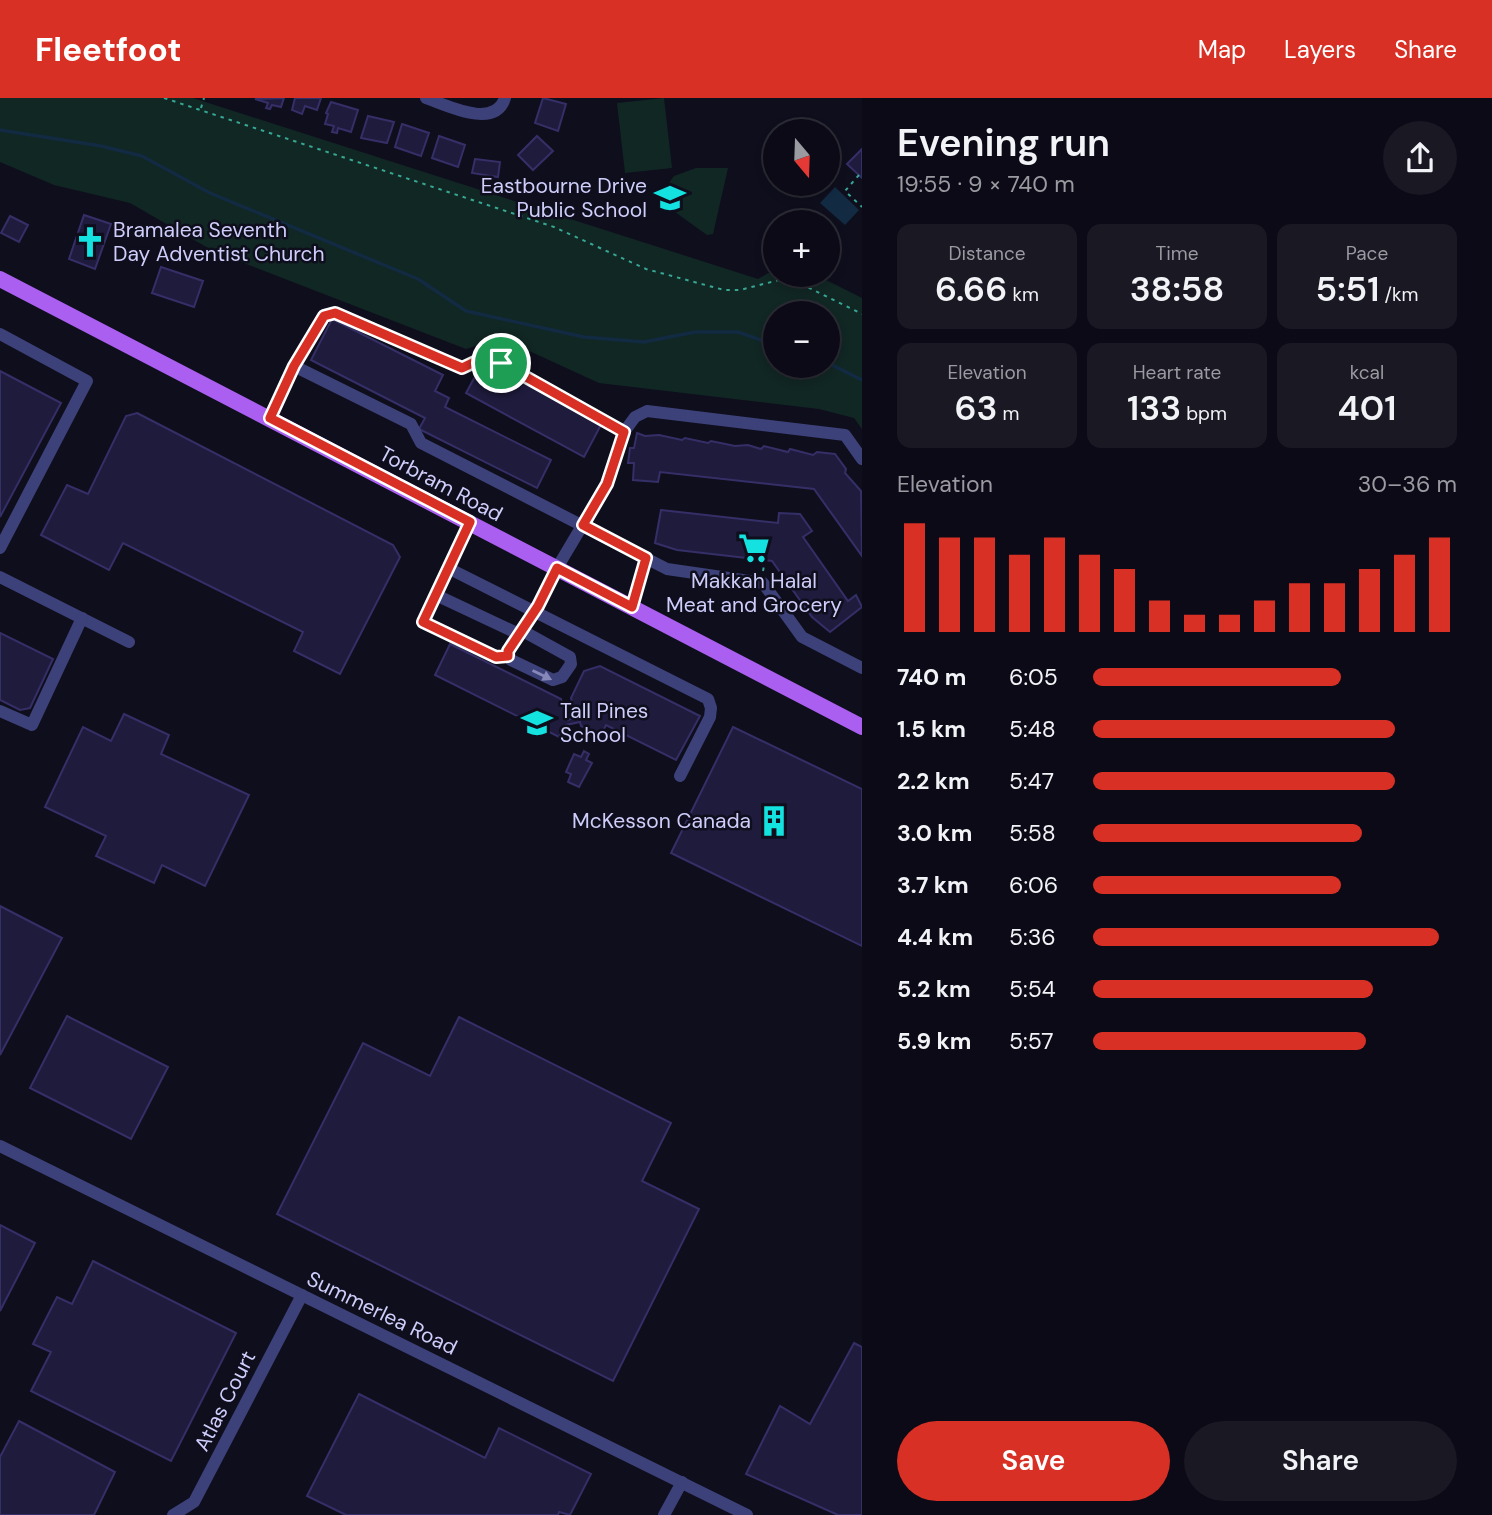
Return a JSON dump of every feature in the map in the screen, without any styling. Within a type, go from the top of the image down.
[{"type":"main road","name":"Torbram Road","points":[[0,279],[862,727]]},
{"type":"street","points":[[425,98],[481,115],[494,111],[503,104],[505,98]]},
{"type":"street","points":[[270,418],[294,366],[324,316],[335,313],[462,368],[485,357],[501,363],[624,432]]},
{"type":"street","points":[[0,334],[87,381],[0,548]]},
{"type":"street","points":[[294,366],[411,424],[421,443],[667,569],[763,583],[802,637],[862,668]]},
{"type":"street","points":[[508,656],[508,651],[535,611],[607,484],[624,432],[635,417],[647,411],[845,435],[862,458]]},
{"type":"street","points":[[436,594],[564,651],[570,657],[571,664],[556,681],[508,656],[496,657],[435,625],[423,622],[448,568],[470,522]]},
{"type":"street","points":[[448,568],[708,699],[712,712],[680,776]]},
{"type":"street","points":[[0,577],[129,642]]},
{"type":"street","points":[[0,711],[32,725],[82,618]]},
{"type":"street","name":"Summerlea Road","points":[[0,1146],[747,1515]]},
{"type":"street","name":"Atlas Court","points":[[173,1515],[194,1502],[302,1295]]},
{"type":"street","points":[[664,1515],[682,1482]]},
{"type":"path","points":[[164,98],[554,227],[646,269],[724,290],[740,290],[779,280],[795,281],[862,314]]},
{"type":"path","points":[[200,109],[204,98]]},
{"type":"path","points":[[859,175],[845,191],[862,207]]},
{"type":"path","points":[[632,607],[646,558]]},
{"type":"green space","points":[[0,98],[193,98],[758,279],[763,276],[763,287],[840,287],[862,298],[862,429],[854,418],[819,409],[599,383],[501,338],[466,349],[215,252],[130,203],[54,185],[0,162]]},
{"type":"green space","points":[[664,98],[672,168],[625,173],[617,103]]},
{"type":"green space","points":[[696,168],[728,168],[713,234],[707,235],[657,199],[674,176]]},
{"type":"water","points":[[840,192],[859,210],[845,225],[840,221],[840,210],[828,210],[820,203],[827,196],[840,196]]},
{"type":"building","points":[[284,98],[281,107],[272,105],[270,109],[266,108],[268,103],[255,99]]},
{"type":"building","points":[[295,98],[321,98],[317,110],[305,106],[302,114],[292,110]]},
{"type":"building","points":[[543,98],[566,104],[558,131],[535,123]]},
{"type":"building","points":[[331,102],[358,110],[351,132],[338,128],[337,133],[332,132],[334,126],[325,124]]},
{"type":"building","points":[[368,116],[394,122],[387,143],[361,138]]},
{"type":"building","points":[[402,124],[429,133],[421,156],[395,147]]},
{"type":"building","points":[[439,136],[465,145],[458,167],[432,158]]},
{"type":"building","points":[[537,136],[553,151],[533,170],[518,155]]},
{"type":"building","points":[[862,149],[862,178],[847,164]]},
{"type":"building","points":[[475,159],[500,162],[498,177],[472,173]]},
{"type":"building","name":"Bramalea Seventh Day Adventist Church","points":[[84,215],[111,224],[95,269],[69,259]]},
{"type":"building","points":[[10,216],[28,225],[19,242],[1,233]]},
{"type":"building","points":[[161,267],[203,281],[194,307],[152,293]]},
{"type":"building","points":[[332,319],[443,375],[435,391],[449,398],[445,407],[551,460],[537,488],[419,429],[425,418],[311,360]]},
{"type":"building","points":[[484,360],[602,423],[584,457],[466,393]]},
{"type":"building","points":[[0,371],[61,403],[0,517]]},
{"type":"building","points":[[137,413],[393,545],[400,557],[340,674],[294,651],[303,632],[123,543],[109,570],[41,535],[67,485],[88,494],[126,416]]},
{"type":"building","points":[[637,433],[735,446],[748,445],[761,449],[764,446],[788,452],[790,449],[813,455],[817,452],[835,454],[846,469],[845,473],[861,491],[862,556],[814,489],[660,472],[658,482],[633,480],[634,463],[628,463],[630,448],[634,448]]},
{"type":"building","points":[[661,510],[778,523],[779,513],[800,514],[812,531],[803,537],[848,601],[856,595],[862,607],[830,632],[812,617],[772,561],[677,550],[655,543]]},
{"type":"building","points":[[0,633],[53,659],[30,708],[20,710],[0,700]]},
{"type":"building","points":[[450,644],[561,699],[568,720],[576,717],[571,698],[584,671],[600,666],[700,716],[676,760],[606,725],[601,735],[581,726],[580,722],[566,725],[559,737],[435,675]]},
{"type":"building","points":[[124,714],[169,735],[161,754],[249,795],[205,886],[162,865],[154,883],[96,856],[106,836],[45,807],[83,727],[111,741]]},
{"type":"building","name":"McKesson Canada","points":[[733,727],[862,789],[862,946],[671,853]]},
{"type":"building","points":[[584,751],[589,754],[586,760],[592,763],[579,787],[568,782],[571,774],[566,772],[574,754],[581,757]]},
{"type":"building","points":[[0,906],[62,938],[0,1055]]},
{"type":"building","points":[[67,1016],[168,1067],[131,1139],[30,1088]]},
{"type":"building","points":[[459,1017],[671,1123],[642,1181],[699,1209],[613,1381],[277,1214],[363,1043],[430,1076]]},
{"type":"building","points":[[0,1225],[35,1243],[0,1311]]},
{"type":"building","points":[[93,1261],[236,1333],[171,1461],[31,1391],[51,1352],[33,1344],[57,1297],[72,1304]]},
{"type":"building","points":[[854,1343],[862,1347],[862,1515],[838,1515],[746,1474],[780,1406],[810,1424]]},
{"type":"building","points":[[359,1394],[485,1458],[499,1428],[591,1474],[570,1515],[559,1512],[558,1515],[346,1515],[307,1496]]},
{"type":"building","points":[[19,1421],[115,1472],[94,1515],[0,1515],[0,1457]]},
{"type":"waterway","points":[[0,130],[101,146],[142,156],[210,193],[418,279],[466,311],[584,337],[644,342],[695,332],[738,332],[763,341]]},
{"type":"waterway","points":[[840,369],[862,380]]},
{"type":"place","name":"Eastbourne Drive Public School","points":[[670,198]]},
{"type":"place","name":"Bramalea Seventh Day Adventist Church","points":[[90,242]]},
{"type":"place","name":"Makkah Halal Meat and Grocery","points":[[754,548]]},
{"type":"place","name":"Tall Pines School","points":[[537,723]]},
{"type":"place","name":"McKesson Canada","points":[[774,821]]},
{"type":"route","points":[[335,313],[462,368],[485,357],[501,363],[624,432],[607,484],[583,525],[646,558],[632,607],[557,568],[538,606],[511,644],[508,656],[500,657],[435,625],[423,622],[470,522],[270,418],[294,366],[324,316],[335,313]]}]
